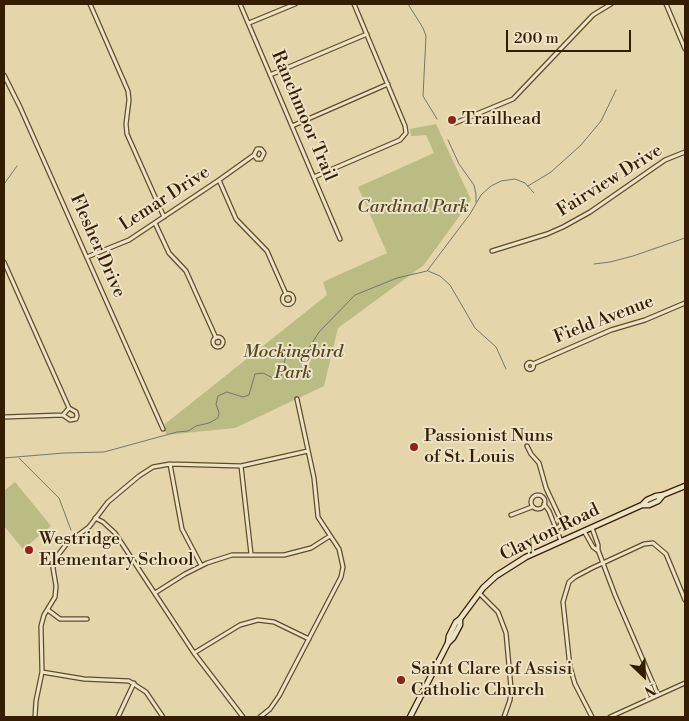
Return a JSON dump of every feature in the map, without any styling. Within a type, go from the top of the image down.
[{"type":"main road","name":"Clayton Road","points":[[410,717],[448,643],[456,622],[479,593],[496,576],[510,566],[584,530],[642,505],[647,500],[685,486]]},
{"type":"street","points":[[90,4],[128,91],[126,134],[164,217]]},
{"type":"street","name":"Ranchmoor Trail","points":[[240,4],[340,239]]},
{"type":"street","points":[[249,24],[295,4]]},
{"type":"street","points":[[314,177],[400,140],[406,135],[406,128],[354,4]]},
{"type":"street","points":[[455,124],[513,99],[593,15],[611,4]]},
{"type":"street","points":[[666,4],[685,49]]},
{"type":"street","points":[[270,75],[367,34]]},
{"type":"street","name":"Flesher Drive","points":[[4,75],[163,429]]},
{"type":"street","points":[[292,126],[388,84]]},
{"type":"street","name":"Fairview Drive","points":[[492,250],[547,234],[563,227],[590,212],[665,160],[685,152]]},
{"type":"street","name":"Lemar Drive","points":[[87,257],[129,240],[254,155]]},
{"type":"street","points":[[219,180],[236,219],[266,251],[286,294]]},
{"type":"street","points":[[155,222],[169,253],[186,271],[216,338]]},
{"type":"street","points":[[4,265],[69,408],[76,412],[77,416],[76,419],[70,420],[63,415],[4,417]]},
{"type":"street","name":"Field Avenue","points":[[533,364],[611,330],[645,320],[685,303]]},
{"type":"street","points":[[260,717],[270,709],[279,696],[342,574],[341,556],[318,517],[308,451],[297,399]]},
{"type":"street","points":[[63,415],[69,408]]},
{"type":"street","points":[[527,446],[531,454],[539,462],[546,488],[561,520],[560,526],[556,529]]},
{"type":"street","points":[[78,536],[89,527],[108,502],[146,471],[157,466],[170,464],[241,466],[308,451]]},
{"type":"street","points":[[170,464],[182,529],[201,565]]},
{"type":"street","points":[[241,466],[251,554]]},
{"type":"street","points":[[533,507],[532,497],[536,495],[544,498],[544,504],[549,511],[561,541]]},
{"type":"street","points":[[511,515],[527,508],[539,508],[544,504]]},
{"type":"street","points":[[95,518],[103,522],[115,533],[194,653],[243,717]]},
{"type":"street","points":[[592,527],[598,550],[615,595],[658,695]]},
{"type":"street","points":[[584,530],[593,547],[598,550]]},
{"type":"street","points":[[155,593],[201,565],[232,555],[273,556],[294,553],[311,548],[330,536]]},
{"type":"street","points":[[35,717],[42,672],[41,626],[56,592],[53,574],[55,559],[68,542]]},
{"type":"street","points":[[592,717],[578,691],[572,674],[563,602],[569,582],[583,572],[644,544],[654,543],[666,554],[685,600]]},
{"type":"street","points":[[479,593],[494,607],[504,626],[511,688],[510,700],[504,717]]},
{"type":"street","points":[[48,610],[60,619],[86,619]]},
{"type":"street","points":[[194,653],[240,625],[258,620],[274,622],[309,639]]},
{"type":"street","points":[[42,672],[84,679],[123,680],[134,683],[146,692],[163,717]]},
{"type":"street","points":[[118,717],[134,683]]},
{"type":"street","points":[[610,717],[685,683]]},
{"type":"green space","points":[[436,124],[471,200],[424,265],[338,328],[324,386],[235,428],[166,435],[165,424],[327,295],[323,282],[387,253],[358,187],[434,153],[426,135],[411,136],[410,129]]},
{"type":"green space","points":[[15,482],[51,526],[23,549],[4,526],[4,491]]},
{"type":"waterway","points":[[408,4],[426,36],[423,96],[437,119]]},
{"type":"waterway","points":[[528,186],[551,172],[581,145],[601,121],[616,90]]},
{"type":"waterway","points":[[448,140],[459,164],[474,185],[476,202]]},
{"type":"waterway","points":[[4,184],[17,166]]},
{"type":"waterway","points":[[4,458],[104,452],[177,432],[188,431],[196,426],[209,423],[218,418],[219,413],[216,404],[218,396],[227,392],[243,397],[249,395],[255,374],[263,373],[275,379],[281,376],[286,356],[290,350],[307,351],[319,332],[355,295],[397,278],[427,271],[470,214],[481,195],[491,186],[501,181],[515,179],[525,183],[534,193]]},
{"type":"waterway","points":[[594,264],[633,256],[685,238]]},
{"type":"waterway","points":[[428,271],[440,276],[450,285],[475,328],[496,347],[506,369]]},
{"type":"waterway","points":[[19,458],[59,498],[71,530]]},
{"type":"place","name":"Trailhead","points":[[452,120]]},
{"type":"place","name":"Passionist Nuns of St. Louis","points":[[414,447]]},
{"type":"place","name":"Westridge Elementary School","points":[[29,550]]},
{"type":"place","name":"Saint Clare of Assisi Catholic Church","points":[[401,680]]},
{"type":"park label","name":"Cardinal Park","points":[[413,208]]},
{"type":"park label","name":"Mockingbird Park","points":[[293,363]]}]
